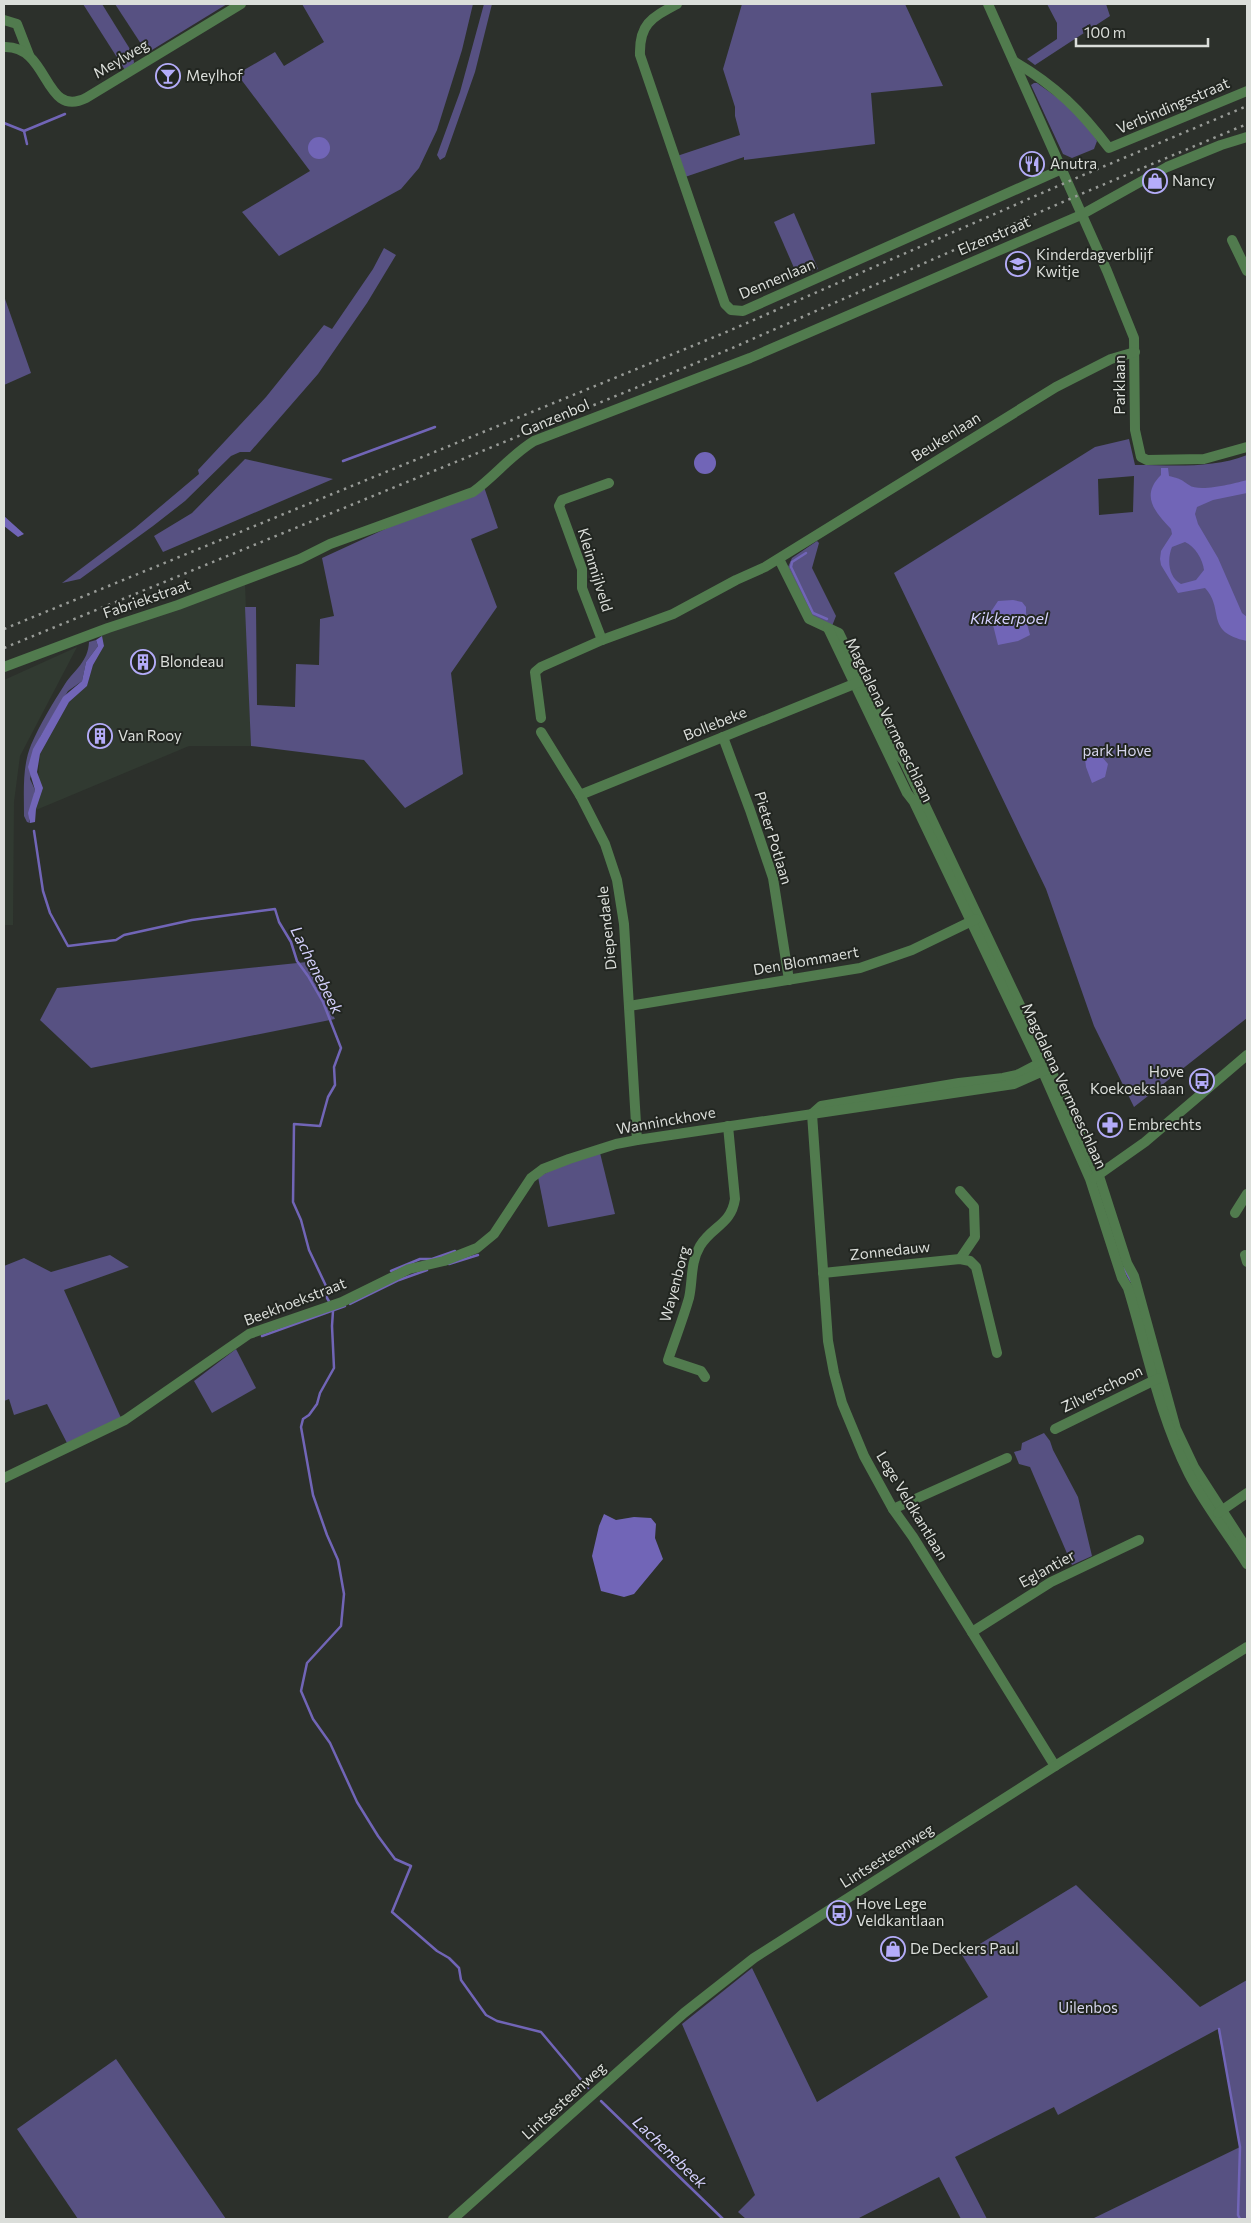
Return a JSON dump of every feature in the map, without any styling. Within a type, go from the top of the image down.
[{"type":"street","name":"Meylweg","points":[[4,20],[17,24],[29,55],[56,95],[63,101],[74,102],[86,98],[242,4]]},
{"type":"street","name":"Dennenlaan","points":[[676,4],[647,23],[642,30],[640,55],[725,304],[732,310],[743,311],[1062,169]]},
{"type":"street","points":[[988,4],[1081,215]]},
{"type":"street","points":[[4,46],[17,48],[29,55]]},
{"type":"street","name":"Verbindingsstraat","points":[[1015,62],[1032,72],[1079,109],[1110,148],[1247,91]]},
{"type":"street","name":"Elzenstraat","points":[[750,358],[1081,215],[1167,167],[1221,145],[1247,137]]},
{"type":"street","name":"Parklaan","points":[[1081,215],[1107,271],[1134,338],[1135,430],[1142,457],[1147,460],[1204,459],[1247,447]]},
{"type":"street","points":[[1232,240],[1247,271]]},
{"type":"street","name":"Beukenlaan","points":[[779,559],[1056,387],[1111,359],[1135,352]]},
{"type":"street","name":"Ganzenbol","points":[[300,559],[330,544],[473,492],[489,480],[517,451],[534,441],[750,358]]},
{"type":"street","name":"Kleinmijlveld","points":[[602,640],[582,588],[582,570],[559,506],[562,500],[609,484]]},
{"type":"street","name":"Fabriekstraat","points":[[4,668],[108,628],[178,605],[300,559]]},
{"type":"street","points":[[541,718],[536,679],[537,670],[602,640],[678,612],[779,559]]},
{"type":"street","name":"Magdalena Vermeeschlaan","points":[[779,559],[809,619],[838,633],[907,794],[914,802],[975,920],[1044,1066],[1095,1178],[1127,1263],[1134,1276],[1158,1379],[1180,1436],[1194,1467],[1247,1564]]},
{"type":"street","name":"Bollebeke","points":[[580,795],[858,682]]},
{"type":"street","name":"Diependaele","points":[[541,732],[580,795],[605,844],[617,880],[624,924],[638,1140]]},
{"type":"street","name":"Pieter Potlaan","points":[[723,737],[773,878],[789,980]]},
{"type":"street","name":"Den Blommaert","points":[[629,1006],[843,971],[880,962],[912,950],[975,920]]},
{"type":"street","points":[[1095,1178],[1144,1142],[1247,1055]]},
{"type":"street","name":"Wanninckhove","points":[[531,1178],[552,1164],[616,1144],[1014,1084],[1044,1066]]},
{"type":"street","name":"Lege Veldkantlaan","points":[[812,1114],[828,1341],[842,1403],[864,1456],[893,1509],[1055,1766]]},
{"type":"street","name":"Wayenborg","points":[[705,1377],[701,1371],[668,1360],[689,1298],[691,1270],[699,1248],[705,1239],[728,1219],[734,1206],[735,1199],[728,1126]]},
{"type":"street","name":"Beekhoekstraat","points":[[4,1478],[125,1420],[248,1334],[342,1302],[409,1269],[444,1261],[477,1248],[494,1234],[531,1178]]},
{"type":"street","points":[[960,1191],[974,1207],[975,1237],[960,1259],[970,1260],[976,1267],[997,1353]]},
{"type":"street","points":[[1235,1213],[1247,1194]]},
{"type":"street","name":"Zonnedauw","points":[[823,1273],[960,1259]]},
{"type":"street","name":"Zilverschoon","points":[[1055,1429],[1158,1379]]},
{"type":"street","points":[[893,1509],[1007,1458]]},
{"type":"street","points":[[1219,1512],[1247,1493]]},
{"type":"street","name":"Magdalena Vermeeschlaan","points":[[1219,1512],[1247,1549]]},
{"type":"street","name":"Eglantier","points":[[972,1632],[1051,1582],[1139,1540]]},
{"type":"street","name":"Lintsesteenweg","points":[[453,2219],[684,2013],[732,1974],[1055,1766],[1247,1647]]},
{"type":"shaded area","points":[[245,583],[251,746],[189,746],[36,810],[40,754],[69,702],[87,686],[93,665],[104,646],[100,631]]},
{"type":"shaded area","points":[[77,647],[20,756],[14,802],[13,925],[4,925],[4,680]]},
{"type":"green space","points":[[83,4],[102,4],[133,54],[134,63],[125,70]]},
{"type":"green space","points":[[115,4],[227,4],[147,53]]},
{"type":"green space","points":[[302,4],[473,4],[462,50],[437,130],[419,168],[401,189],[279,256],[242,212],[310,171],[237,74],[275,52],[284,66],[324,42]]},
{"type":"green space","points":[[484,4],[492,4],[475,72],[445,157],[440,160],[437,155],[460,92]]},
{"type":"green space","points":[[742,4],[905,4],[943,86],[871,93],[875,144],[744,160],[744,157],[685,177],[677,156],[740,135],[735,116],[735,107],[723,69]]},
{"type":"green space","points":[[1047,4],[1106,4],[1110,16],[1035,65],[1027,59],[1057,39],[1057,23]]},
{"type":"green space","points":[[1037,83],[1079,115],[1097,141],[1094,149],[1072,158],[1063,154],[1031,85]]},
{"type":"green space","points":[[794,213],[818,269],[798,277],[774,222]]},
{"type":"green space","points":[[384,248],[396,255],[367,303],[318,374],[250,452],[240,452],[231,456],[185,501],[153,526],[80,579],[62,583],[135,528],[199,474],[198,470],[266,397],[324,325],[332,329],[373,269]]},
{"type":"green space","points":[[4,296],[31,373],[4,385]]},
{"type":"green space","name":"park Hove","points":[[1129,439],[1135,465],[1177,466],[1206,464],[1247,455],[1247,1018],[1134,1107],[1094,1026],[1046,889],[894,573],[1095,447]],"holes":[[[1134,476],[1133,512],[1099,515],[1098,479]]]},
{"type":"green space","points":[[245,459],[333,479],[163,552],[154,536],[192,513]]},
{"type":"green space","points":[[483,484],[498,528],[471,539],[497,607],[451,673],[463,774],[405,808],[364,760],[251,746],[245,607],[256,607],[257,705],[295,707],[296,664],[319,665],[320,619],[334,616],[322,558]]},
{"type":"green space","points":[[817,541],[819,543],[812,568],[836,616],[832,626],[812,616],[788,567],[792,558]]},
{"type":"green space","points":[[96,640],[98,646],[86,662],[82,681],[68,691],[40,737],[30,779],[35,790],[30,823],[27,822],[24,816],[24,780],[26,762],[31,745],[60,691],[84,660],[89,642]]},
{"type":"green space","points":[[307,962],[335,1019],[91,1068],[40,1020],[57,988]]},
{"type":"green space","points":[[600,1153],[615,1214],[548,1227],[538,1177],[562,1165]]},
{"type":"green space","points":[[110,1255],[129,1267],[64,1290],[121,1418],[67,1443],[47,1404],[14,1415],[9,1399],[4,1401],[4,1266],[24,1258],[51,1272]]},
{"type":"green space","points":[[236,1349],[256,1388],[212,1413],[194,1381]]},
{"type":"green space","points":[[1044,1433],[1050,1441],[1078,1497],[1092,1556],[1072,1565],[1030,1467],[1019,1464],[1014,1452],[1021,1450],[1022,1443]]},
{"type":"green space","name":"Uilenbos","points":[[1076,1885],[1200,2007],[1247,1980],[1247,2219],[1092,2219],[1240,2147],[1218,2029],[1058,2115],[1054,2107],[955,2157],[987,2219],[961,2219],[939,2177],[857,2219],[746,2219],[738,2212],[755,2195],[682,2024],[752,1968],[817,2102],[988,1997],[962,1955]]},
{"type":"green space","points":[[116,2059],[226,2219],[78,2219],[17,2129]]},
{"type":"water","points":[[319,137],[329,144],[330,148],[323,158],[319,159],[309,152],[308,148],[315,138]]},
{"type":"water","points":[[705,452],[713,455],[716,463],[713,471],[705,474],[697,471],[694,463],[697,455]]},
{"type":"water","points":[[1161,468],[1168,468],[1169,476],[1180,479],[1194,487],[1201,488],[1218,487],[1247,480],[1247,493],[1213,500],[1197,507],[1195,514],[1198,524],[1218,558],[1242,613],[1247,617],[1247,641],[1225,632],[1220,626],[1211,596],[1205,588],[1178,593],[1161,565],[1161,551],[1172,534],[1171,529],[1152,504],[1151,490],[1161,475]],"holes":[[[1185,542],[1198,554],[1204,570],[1196,580],[1181,584],[1173,577],[1171,572],[1170,552],[1172,547]]]},
{"type":"water","points":[[4,516],[24,534],[18,537],[4,526]]},
{"type":"water","name":"Kikkerpoel","points":[[1013,600],[1022,602],[1026,607],[1026,620],[1030,635],[1018,641],[998,645],[990,613],[998,601]]},
{"type":"water","points":[[102,636],[104,646],[93,665],[87,686],[69,702],[40,754],[37,772],[43,788],[36,809],[35,822],[30,823],[28,813],[35,790],[28,767],[33,749],[63,697],[82,681],[86,662],[98,646],[96,640]]},
{"type":"water","points":[[1084,751],[1097,751],[1108,764],[1105,777],[1092,783],[1086,767]]},
{"type":"water","points":[[604,1514],[616,1520],[634,1517],[651,1518],[656,1524],[655,1538],[663,1559],[634,1594],[624,1597],[601,1591],[592,1556],[599,1526]]},
{"type":"waterway","points":[[4,123],[24,131],[65,114]]},
{"type":"waterway","points":[[24,131],[27,144]]},
{"type":"waterway","points":[[343,461],[435,427]]},
{"type":"waterway","points":[[806,553],[792,562],[791,567],[813,613],[827,619]]},
{"type":"waterway","name":"Lachenebeek","points":[[34,831],[43,891],[50,913],[68,946],[116,940],[124,935],[192,920],[275,909],[279,922],[291,942],[297,961],[323,1002],[341,1048],[334,1067],[335,1085],[328,1097],[320,1126],[294,1124],[293,1202],[301,1220],[309,1250],[326,1286],[327,1298],[330,1303]]},
{"type":"waterway","points":[[391,1271],[420,1259],[432,1259],[455,1251]]},
{"type":"waterway","points":[[449,1264],[478,1255]]},
{"type":"waterway","points":[[1124,1268],[1131,1281]]},
{"type":"waterway","points":[[350,1304],[399,1280],[427,1270]]},
{"type":"waterway","points":[[262,1336],[345,1306]]},
{"type":"waterway","points":[[333,1311],[334,1368],[320,1393],[317,1404],[309,1415],[303,1419],[301,1427],[313,1495],[338,1560],[344,1594],[341,1626],[307,1663],[301,1691],[313,1719],[330,1743],[357,1802],[378,1836],[395,1859],[411,1866],[392,1912],[459,1968],[461,1980],[486,2015],[497,2021],[541,2032],[588,2088]]},
{"type":"waterway","points":[[1219,2029],[1240,2147],[1238,2215],[1240,2219]]},
{"type":"waterway","name":"Lachenebeek","points":[[601,2101],[723,2219]]},
{"type":"railway","points":[[4,629],[724,333],[1074,179],[1247,106]]},
{"type":"railway","points":[[4,648],[730,349],[1081,194],[1247,124]]},
{"type":"place","name":"Meylhof","points":[[168,76]]},
{"type":"place","name":"Anutra","points":[[1032,164]]},
{"type":"place","name":"Nancy","points":[[1155,181]]},
{"type":"place","name":"Kinderdagverblijf Kwitje","points":[[1018,264]]},
{"type":"place","name":"Blondeau","points":[[143,662]]},
{"type":"place","name":"Van Rooy","points":[[100,736]]},
{"type":"place","name":"Hove Koekoekslaan","points":[[1202,1081]]},
{"type":"place","name":"Embrechts","points":[[1110,1125]]},
{"type":"place","name":"Hove Lege Veldkantlaan","points":[[839,1913]]},
{"type":"place","name":"De Deckers Paul","points":[[893,1949]]}]
